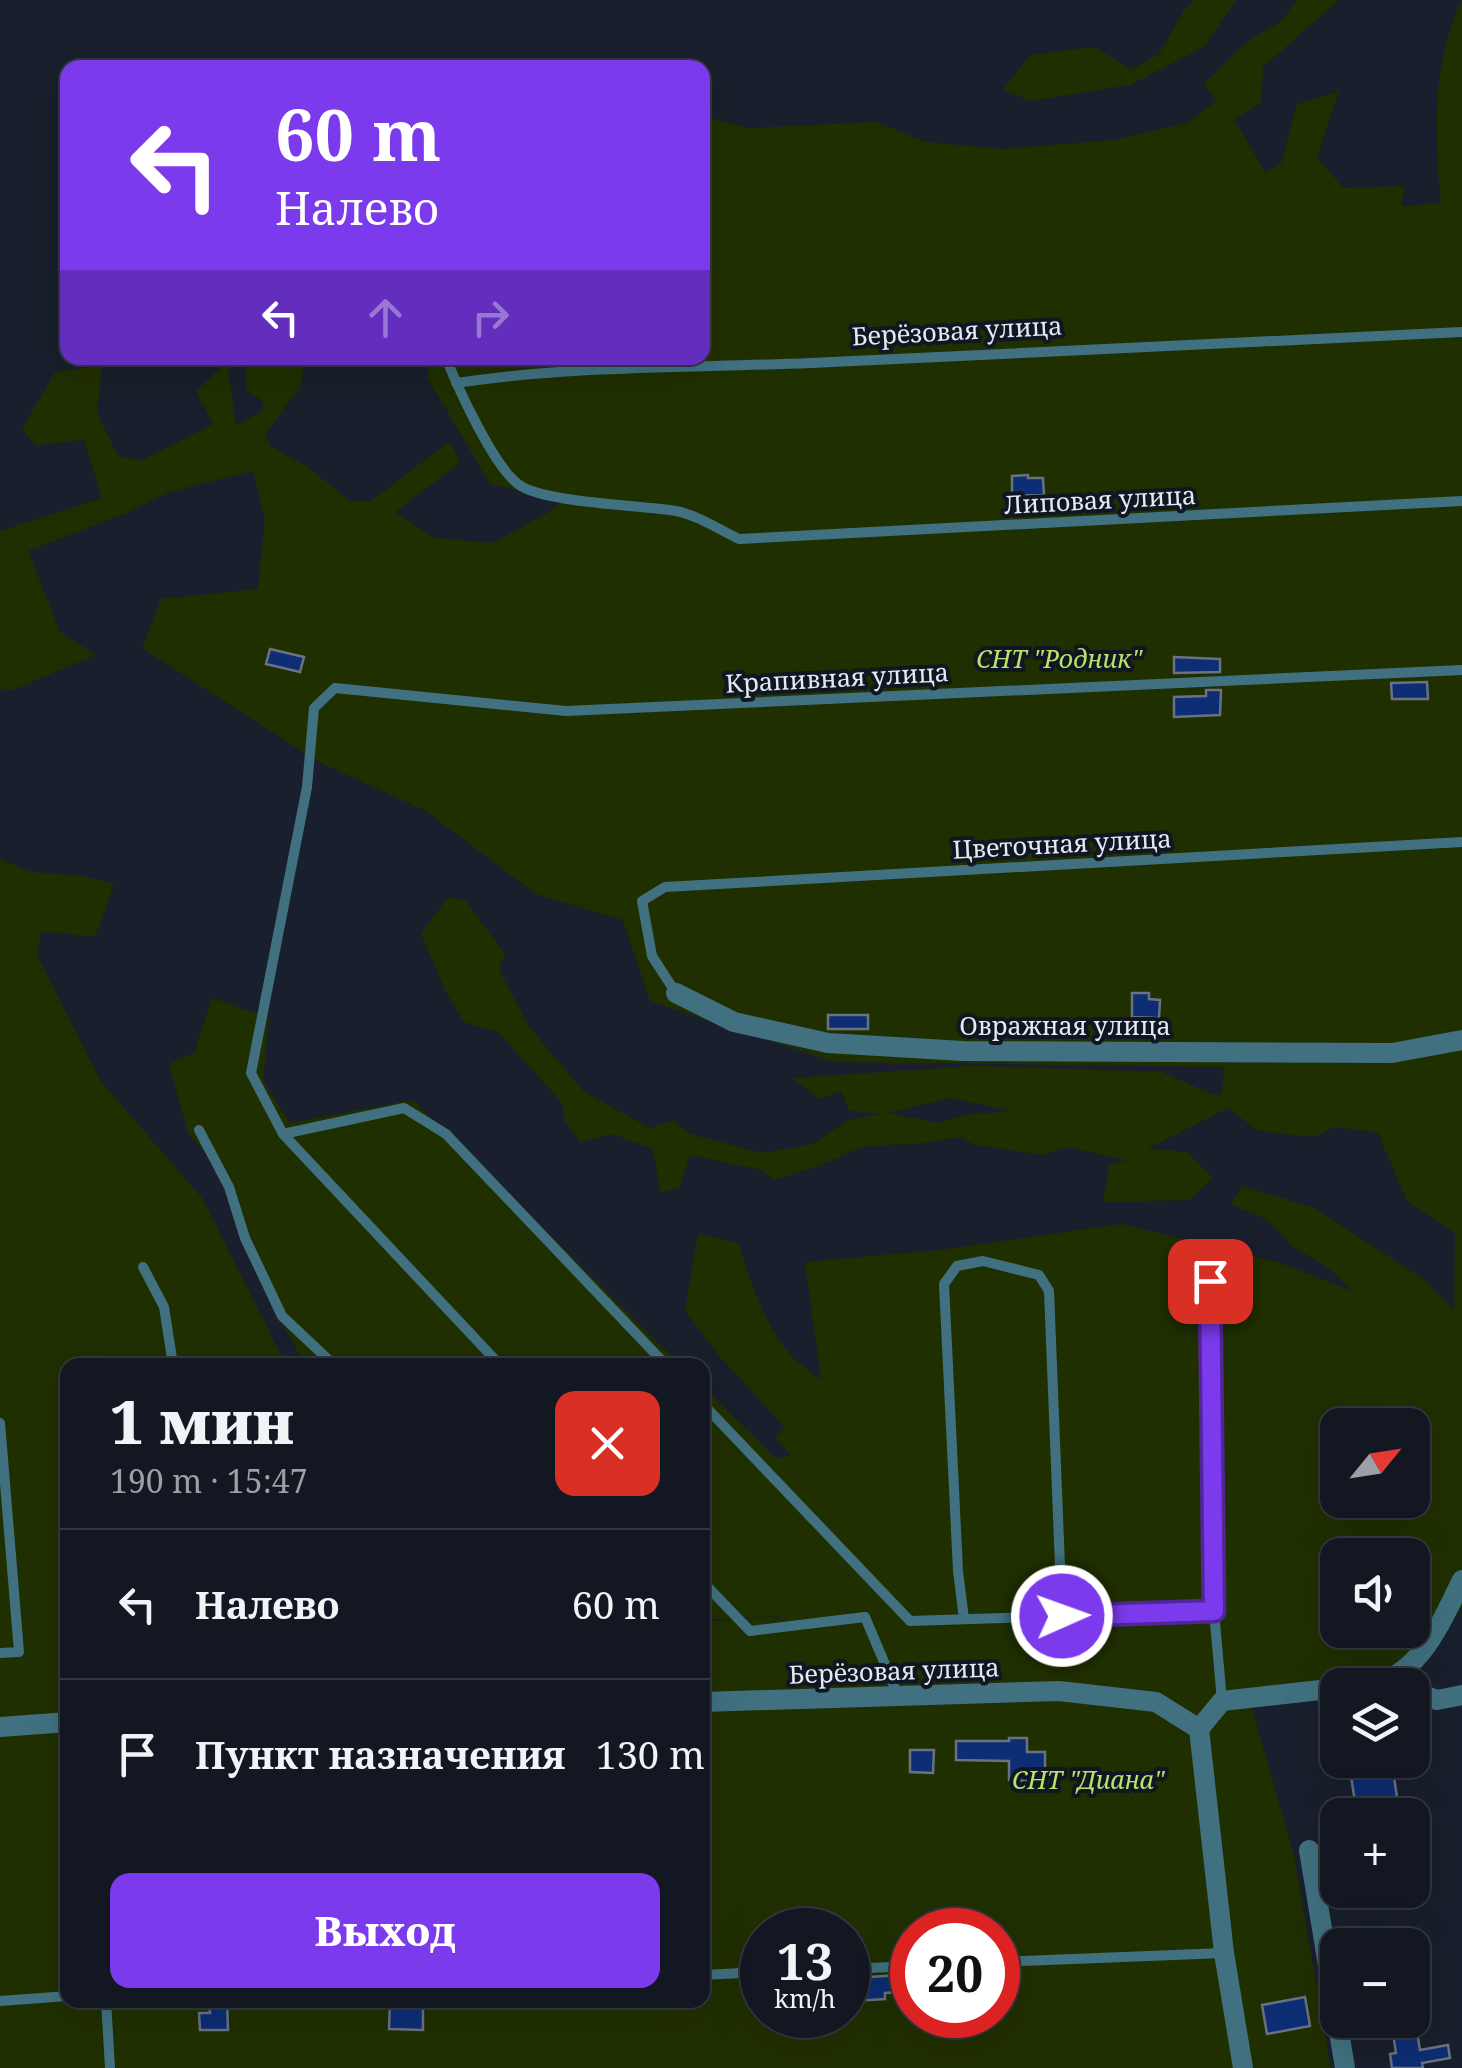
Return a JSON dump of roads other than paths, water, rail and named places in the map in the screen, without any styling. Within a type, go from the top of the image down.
[{"type":"street","name":"Овражная улица","points":[[676,992],[734,1022],[828,1043],[963,1051],[1392,1053],[1462,1040]]},
{"type":"street","points":[[1402,1668],[1432,1643],[1462,1580]]},
{"type":"street","points":[[1243,2068],[1224,1953],[1199,1730],[1222,1701],[1320,1690]]},
{"type":"street","name":"Берёзовая улица","points":[[710,1702],[1059,1691],[1156,1702],[1199,1730]]},
{"type":"street","points":[[1430,1697],[1438,1700],[1462,1695]]},
{"type":"street","points":[[0,1727],[60,1723]]},
{"type":"street","points":[[1309,1850],[1345,2068]]},
{"type":"lane","name":"Берёзовая улица","points":[[456,383],[535,372],[617,367],[780,364],[1462,332]]},
{"type":"lane","points":[[449,365],[456,383]]},
{"type":"lane","name":"Липовая улица","points":[[456,383],[501,464],[519,486],[566,499],[682,512],[739,540],[1462,501]]},
{"type":"lane","name":"Крапивная улица","points":[[282,1134],[251,1073],[308,787],[314,708],[335,688],[566,711],[1462,670]]},
{"type":"lane","name":"Цветочная улица","points":[[676,992],[652,956],[642,901],[665,887],[1462,842]]},
{"type":"lane","points":[[282,1134],[404,1108],[446,1134],[659,1358]]},
{"type":"lane","points":[[200,1130],[229,1188],[245,1238],[282,1316],[327,1358]]},
{"type":"lane","points":[[282,1134],[493,1358]]},
{"type":"lane","points":[[964,1620],[958,1572],[944,1284],[957,1266],[982,1261],[1039,1275],[1049,1290],[1062,1616]]},
{"type":"lane","points":[[144,1267],[164,1307],[173,1358]]},
{"type":"lane","points":[[1210,1281],[1214,1611],[1222,1701]]},
{"type":"lane","points":[[710,1411],[910,1621],[1214,1611]]},
{"type":"lane","points":[[0,1422],[19,1652],[0,1653]]},
{"type":"lane","points":[[710,1589],[750,1631],[865,1618],[898,1696]]},
{"type":"lane","points":[[1020,1961],[1224,1953]]},
{"type":"lane","points":[[710,1975],[740,1973]]},
{"type":"lane","points":[[0,2001],[60,1997]]},
{"type":"lane","points":[[106,2008],[110,2068]]},
{"type":"park label","name":"СНТ \"Родник\"","points":[[1059,659]]},
{"type":"park label","name":"СНТ \"Диана\"","points":[[1088,1780]]}]
